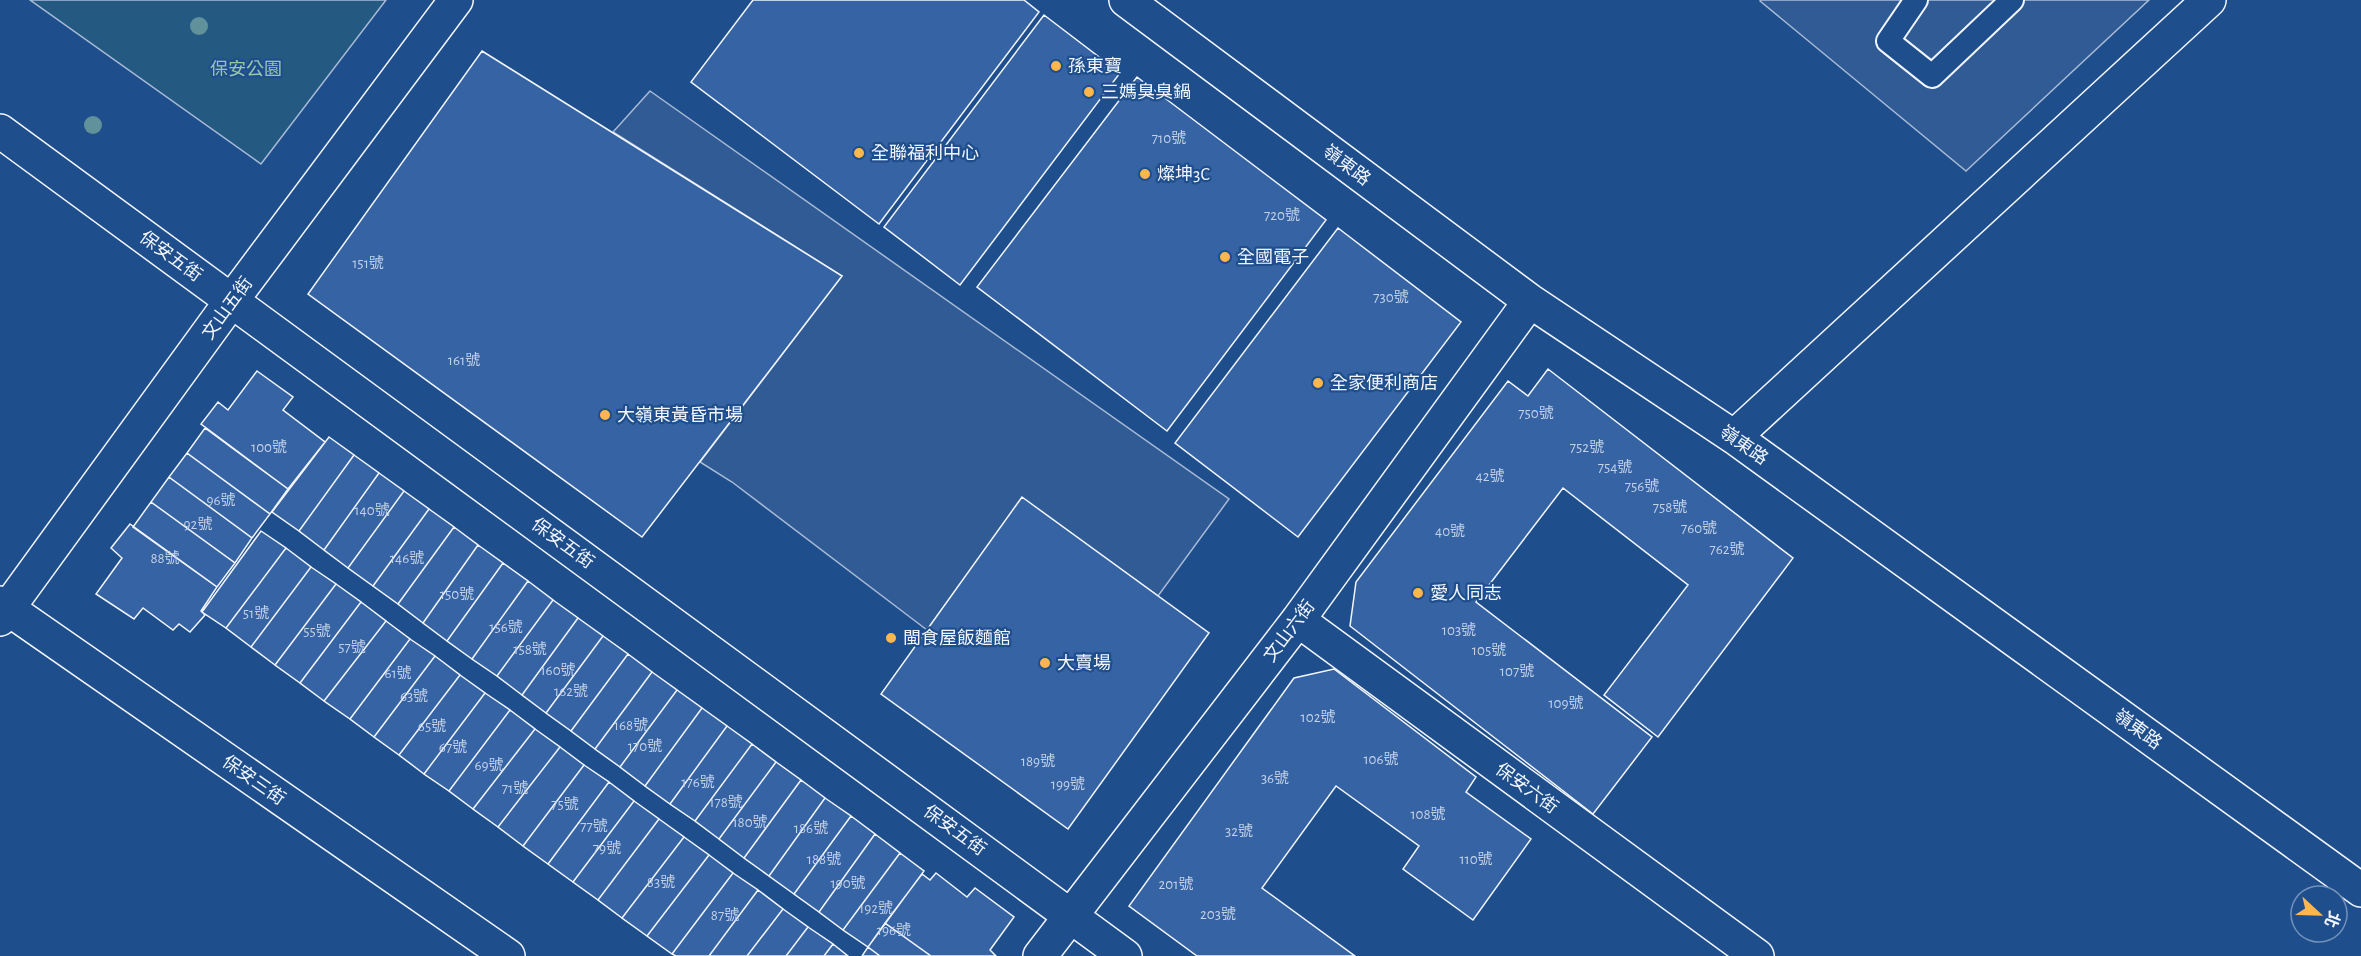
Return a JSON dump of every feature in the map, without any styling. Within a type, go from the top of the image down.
[{"type":"street","name":"文山五街","points":[[2,610],[456,0]]},
{"type":"street","name":"嶺東路","points":[[1126,0],[1530,301],[1734,437],[2361,890]]},
{"type":"street","points":[[1734,437],[2209,0]]},
{"type":"street","name":"保安五街","points":[[0,131],[1071,914],[1125,956]]},
{"type":"street","name":"文山六街","points":[[1040,956],[1298,620],[1530,301]]},
{"type":"street","name":"保安三街","points":[[2,610],[508,956]]},
{"type":"street","name":"保安六街","points":[[1298,620],[1756,956]]},
{"type":"lane","points":[[1916,0],[1888,40],[1932,76],[2012,0]]},
{"type":"green space","name":"保安公園","points":[[30,0],[386,0],[261,164]]},
{"type":"shaded area","points":[[1761,0],[2149,0],[1966,171]]},
{"type":"shaded area","points":[[650,91],[1229,499],[1158,596],[1022,498],[927,630],[732,482],[700,462],[842,276],[613,132]]},
{"type":"building","name":"全聯福利中心","points":[[753,0],[1024,0],[1039,12],[879,224],[691,82]]},
{"type":"building","points":[[1044,15],[1120,73],[960,285],[884,227]]},
{"type":"building","name":"大嶺東黃昏市場","points":[[482,51],[842,276],[642,537],[308,294]]},
{"type":"building","points":[[1137,77],[1326,220],[1167,431],[977,287]]},
{"type":"building","name":"全家便利商店","points":[[1338,228],[1461,322],[1298,537],[1175,443]]},
{"type":"building","name":"愛人同志","points":[[1548,369],[1793,558],[1658,737],[1604,695],[1688,585],[1563,488],[1476,602],[1652,737],[1593,814],[1350,626],[1356,582],[1508,381],[1528,396]]},
{"type":"building","points":[[257,371],[293,397],[283,410],[325,442],[288,489],[201,424],[218,402],[228,410]]},
{"type":"building","points":[[205,428],[288,489],[270,514],[187,453]]},
{"type":"building","points":[[329,437],[354,455],[299,531],[272,512]]},
{"type":"building","points":[[187,453],[270,514],[252,538],[169,477]]},
{"type":"building","points":[[354,455],[379,473],[324,550],[299,531]]},
{"type":"building","points":[[379,473],[404,491],[348,568],[324,550]]},
{"type":"building","points":[[169,477],[252,538],[235,563],[151,502]]},
{"type":"building","points":[[404,491],[429,509],[373,586],[348,568]]},
{"type":"building","name":"大賣場","points":[[1022,497],[1209,633],[1068,829],[881,694]]},
{"type":"building","points":[[151,502],[235,563],[217,587],[133,527]]},
{"type":"building","points":[[429,509],[454,527],[398,604],[373,586]]},
{"type":"building","points":[[130,524],[217,587],[201,611],[205,615],[190,632],[179,624],[173,630],[143,608],[134,619],[96,594],[122,558],[111,548]]},
{"type":"building","points":[[454,527],[478,545],[423,623],[398,604]]},
{"type":"building","points":[[261,531],[286,548],[226,628],[202,612]]},
{"type":"building","points":[[478,545],[503,563],[447,641],[423,623]]},
{"type":"building","points":[[286,548],[311,567],[251,647],[226,628]]},
{"type":"building","points":[[503,563],[528,581],[472,659],[447,641]]},
{"type":"building","points":[[311,567],[336,584],[275,665],[251,647]]},
{"type":"building","points":[[528,581],[553,600],[497,676],[472,659]]},
{"type":"building","points":[[336,584],[361,602],[300,683],[275,665]]},
{"type":"building","points":[[553,600],[578,618],[522,695],[497,676]]},
{"type":"building","points":[[361,602],[386,621],[324,701],[300,683]]},
{"type":"building","points":[[578,618],[603,636],[546,713],[522,695]]},
{"type":"building","points":[[386,621],[410,639],[350,719],[324,701]]},
{"type":"building","points":[[603,636],[628,654],[571,731],[546,713]]},
{"type":"building","points":[[410,639],[435,656],[374,737],[350,719]]},
{"type":"building","points":[[628,654],[652,672],[595,749],[571,731]]},
{"type":"building","points":[[435,656],[460,675],[399,755],[374,737]]},
{"type":"building","points":[[1334,669],[1476,777],[1466,792],[1531,839],[1473,920],[1403,869],[1419,846],[1336,786],[1262,888],[1355,956],[1197,956],[1129,906],[1294,678]]},
{"type":"building","points":[[652,672],[677,690],[620,767],[595,749]]},
{"type":"building","points":[[460,675],[485,693],[424,774],[399,755]]},
{"type":"building","points":[[677,690],[702,708],[645,786],[620,767]]},
{"type":"building","points":[[485,693],[510,710],[449,791],[424,774]]},
{"type":"building","points":[[702,708],[727,726],[670,804],[645,786]]},
{"type":"building","points":[[510,710],[535,729],[473,809],[449,791]]},
{"type":"building","points":[[727,726],[752,744],[695,821],[670,804]]},
{"type":"building","points":[[535,729],[560,747],[498,827],[473,809]]},
{"type":"building","points":[[752,744],[776,762],[719,839],[695,821]]},
{"type":"building","points":[[560,747],[584,765],[523,846],[498,827]]},
{"type":"building","points":[[776,762],[801,780],[744,858],[719,839]]},
{"type":"building","points":[[584,765],[609,782],[548,864],[523,846]]},
{"type":"building","points":[[801,780],[825,798],[769,876],[744,858]]},
{"type":"building","points":[[609,782],[634,801],[573,882],[548,864]]},
{"type":"building","points":[[825,798],[851,816],[794,894],[769,876]]},
{"type":"building","points":[[634,801],[659,819],[598,900],[573,882]]},
{"type":"building","points":[[851,816],[875,834],[819,912],[794,894]]},
{"type":"building","points":[[659,819],[684,837],[622,918],[598,900]]},
{"type":"building","points":[[875,834],[900,853],[843,930],[819,912]]},
{"type":"building","points":[[684,837],[709,855],[647,936],[622,918]]},
{"type":"building","points":[[900,853],[924,871],[868,947],[843,930]]},
{"type":"building","points":[[709,855],[733,873],[672,954],[647,936]]},
{"type":"building","points":[[733,873],[758,890],[709,956],[672,954]]},
{"type":"building","points":[[936,873],[967,897],[975,888],[1014,917],[990,950],[996,956],[931,956],[885,923],[922,874],[930,880]]},
{"type":"building","points":[[758,890],[783,909],[747,956],[709,956]]},
{"type":"building","points":[[783,909],[808,927],[786,956],[747,956]]},
{"type":"building","points":[[885,923],[931,956],[880,956],[868,947]]},
{"type":"building","points":[[808,927],[833,944],[824,956],[786,956]]},
{"type":"building","points":[[833,944],[848,956],[824,956]]},
{"type":"building","points":[[868,947],[880,956],[862,956]]},
{"type":"place","name":"孫東寶","points":[[1056,66]]},
{"type":"place","name":"三媽臭臭鍋","points":[[1089,92]]},
{"type":"place","name":"全聯福利中心","points":[[859,153]]},
{"type":"place","name":"燦坤3C","points":[[1145,174]]},
{"type":"place","name":"全國電子","points":[[1225,257]]},
{"type":"place","name":"全家便利商店","points":[[1318,383]]},
{"type":"place","name":"大嶺東黃昏市場","points":[[605,415]]},
{"type":"place","name":"愛人同志","points":[[1418,593]]},
{"type":"place","name":"閩食屋飯麵館","points":[[891,638]]},
{"type":"place","name":"大賣場","points":[[1045,663]]}]
